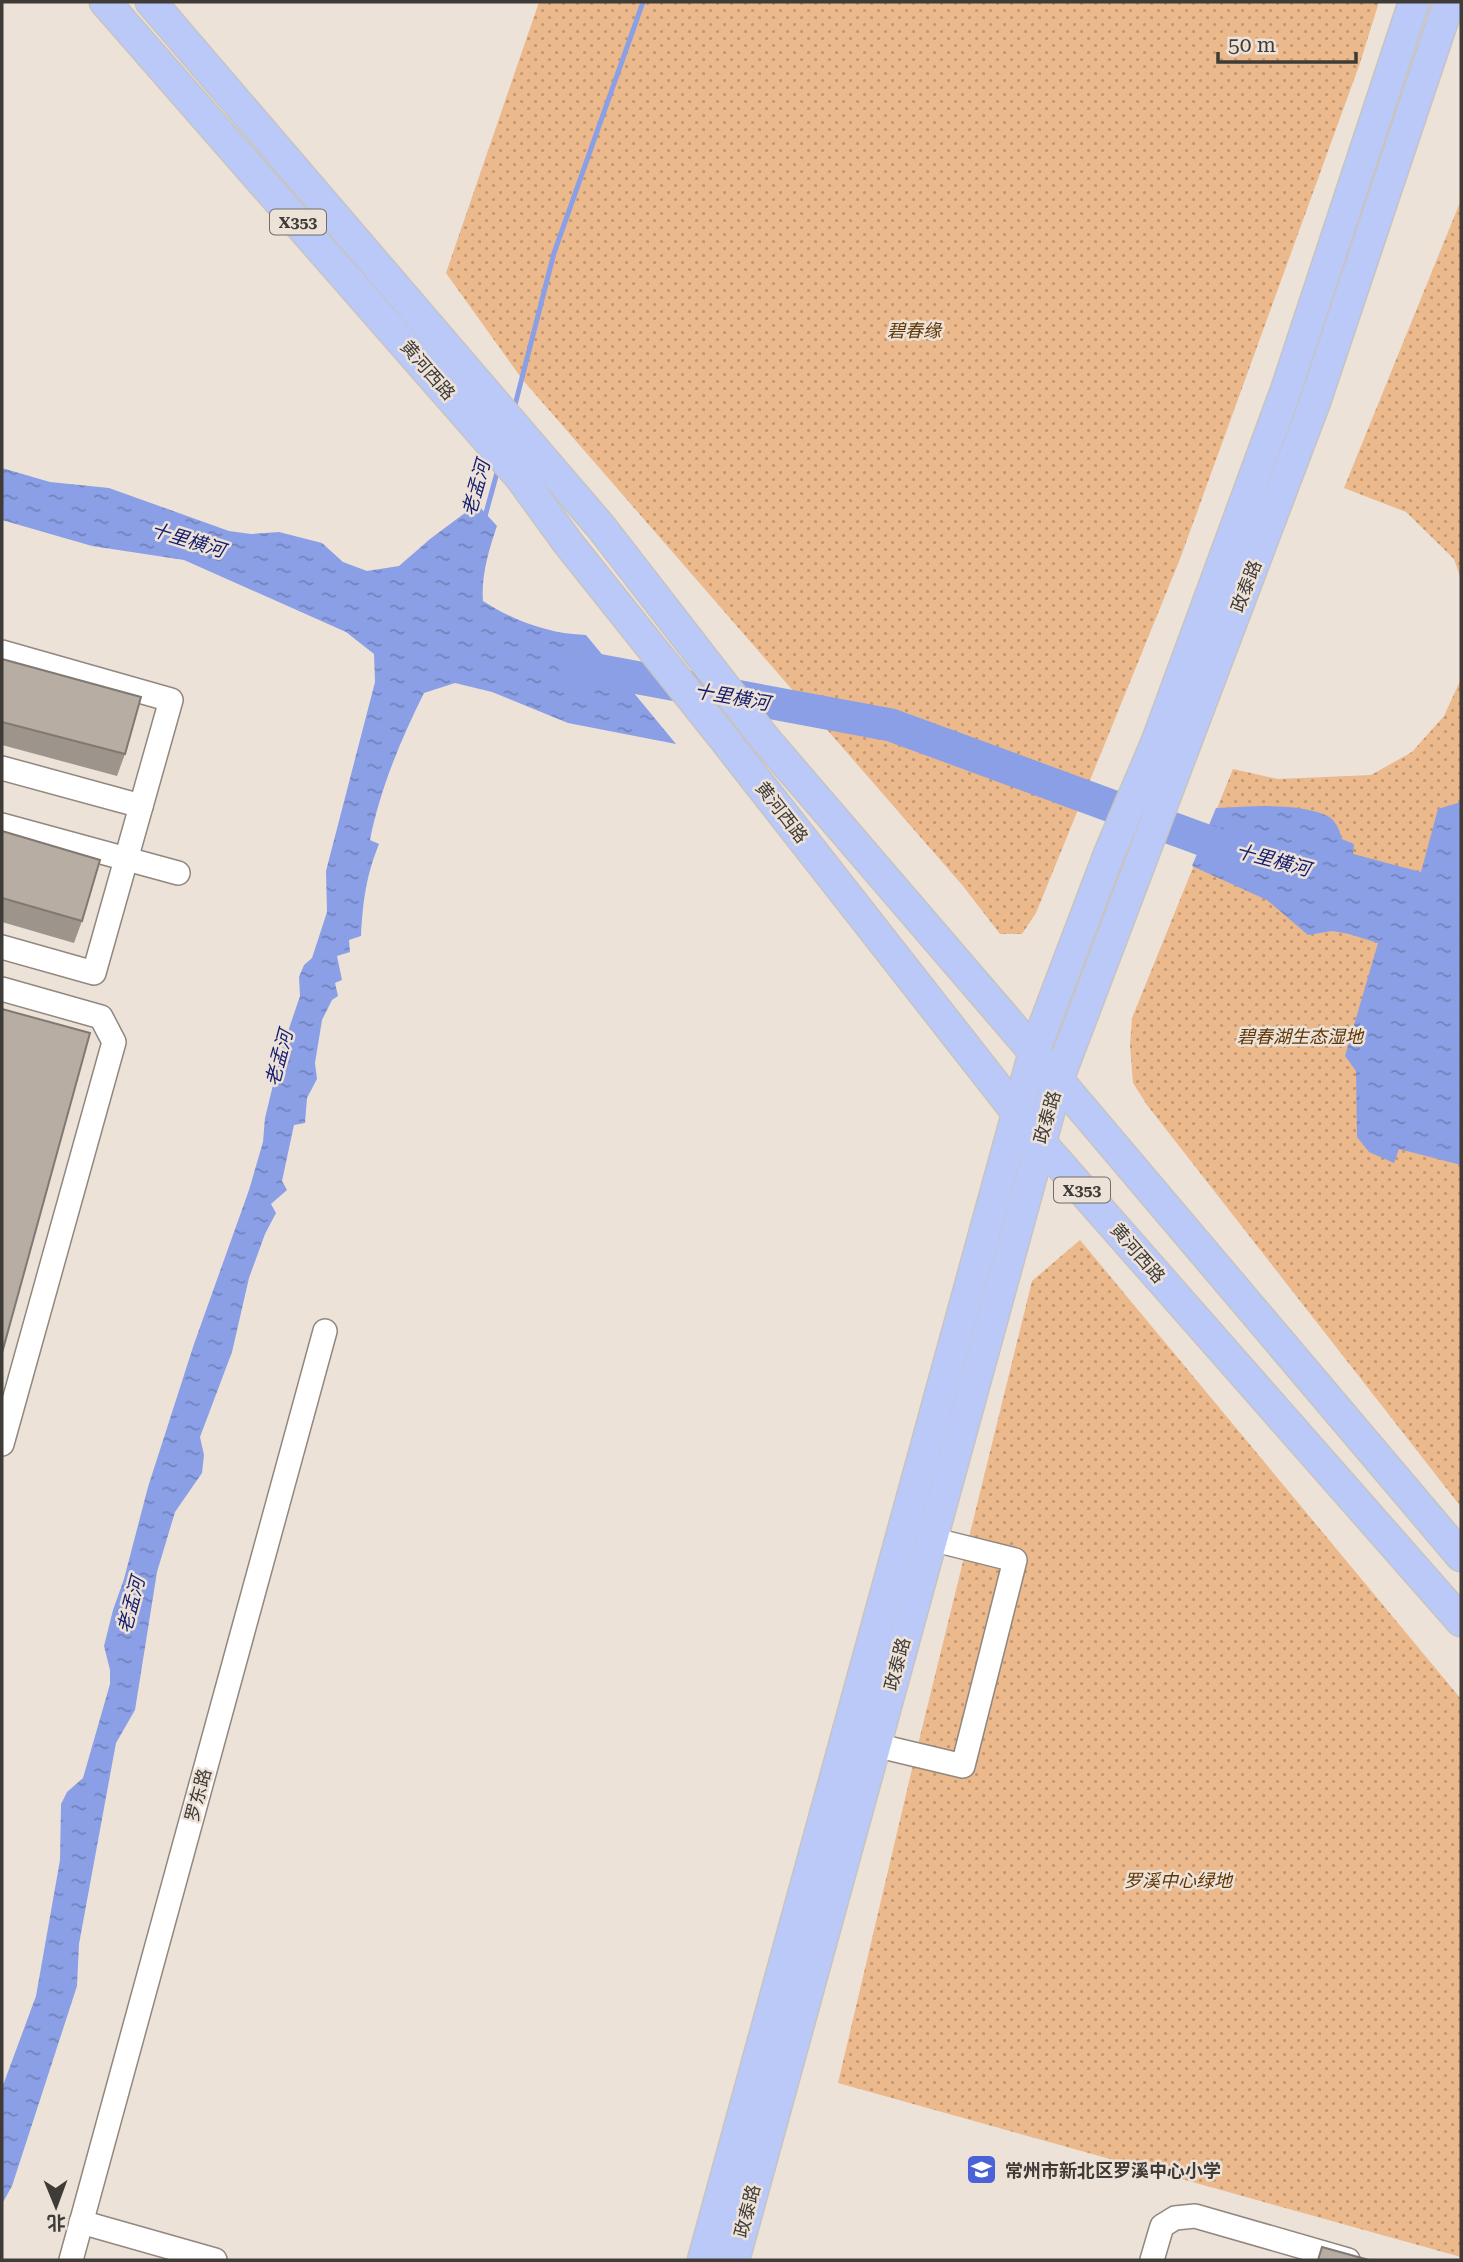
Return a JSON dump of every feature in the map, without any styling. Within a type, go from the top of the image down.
[{"type":"main road","name":"黄河西路","points":[[105,2],[520,477],[636,631],[725,740],[1040,1142],[1461,1621]]},
{"type":"main road","name":"黄河西路","points":[[151,2],[526,437],[601,527],[766,740],[1461,1556]]},
{"type":"main road","name":"政泰路","points":[[703,2260],[1015,1112],[1034,1052],[1109,854],[1157,741],[1286,390],[1414,2]]},
{"type":"main road","name":"政泰路","points":[[734,2260],[1058,1080],[1315,402],[1449,2]]},
{"type":"street","points":[[2,652],[171,700],[94,973],[2,947]]},
{"type":"street","points":[[2,768],[141,807]]},
{"type":"street","points":[[2,825],[178,873]]},
{"type":"street","points":[[2,989],[101,1017],[114,1042],[2,1444]]},
{"type":"street","name":"罗东路","points":[[71,2260],[325,1331]]},
{"type":"street","points":[[875,1745],[963,1766],[1015,1560],[931,1539]]},
{"type":"street","points":[[1152,2260],[1162,2226],[1175,2218],[1195,2216],[1348,2260]]},
{"type":"street","points":[[82,2222],[215,2260]]},
{"type":"green space","name":"碧春缘","points":[[539,2],[1379,2],[1360,63],[1180,559],[1036,913],[1022,934],[1000,934],[963,886],[522,379],[446,273]]},
{"type":"green space","points":[[1461,200],[1461,579],[1454,559],[1406,512],[1344,488]]},
{"type":"green space","name":"碧春湖生态湿地","points":[[1461,679],[1461,1507],[1147,1105],[1133,1083],[1130,1045],[1132,1018],[1233,769],[1278,779],[1371,775],[1412,752],[1444,716]]},
{"type":"green space","name":"罗溪中心绿地","points":[[1080,1240],[1461,1699],[1461,2257],[838,2083],[1032,1281]]},
{"type":"water","points":[[2,468],[50,482],[109,488],[229,531],[251,534],[279,532],[322,543],[343,562],[367,571],[399,566],[477,504],[497,526],[484,572],[483,601],[532,625],[586,635],[676,744],[568,723],[492,692],[455,683],[424,693],[407,728],[385,783],[374,821],[370,840],[379,844],[366,889],[361,936],[349,940],[350,952],[337,956],[342,980],[335,983],[338,996],[332,1000],[322,1020],[315,1063],[317,1079],[307,1098],[305,1123],[294,1125],[282,1181],[287,1190],[271,1204],[276,1213],[265,1234],[249,1278],[232,1352],[200,1437],[204,1455],[202,1473],[175,1512],[157,1572],[135,1710],[116,1743],[79,1944],[77,1986],[12,2186],[2,2204],[2,2088],[36,1996],[60,1860],[61,1804],[67,1792],[83,1778],[110,1684],[110,1670],[104,1646],[113,1610],[148,1487],[263,1142],[265,1118],[281,1052],[300,996],[299,977],[304,965],[312,958],[327,912],[326,871],[375,682],[374,654],[346,632],[184,560],[92,546],[2,520]]},
{"type":"water","points":[[1461,802],[1461,1165],[1399,1149],[1394,1163],[1369,1152],[1357,1137],[1356,1071],[1345,1056],[1378,943],[1332,931],[1308,935],[1267,900],[1192,866],[1216,808],[1270,806],[1311,810],[1327,816],[1336,824],[1342,839],[1354,844],[1353,854],[1421,872],[1438,809]]},
{"type":"building","points":[[2,659],[141,697],[125,754],[2,722]]},
{"type":"building","points":[[2,831],[100,860],[82,921],[2,898]]},
{"type":"building","points":[[2,1009],[90,1033],[2,1353]]},
{"type":"building","points":[[1322,2247],[1369,2260],[1318,2260]]},
{"type":"waterway","name":"老孟河","points":[[514,409],[554,253],[643,2]]},
{"type":"waterway","name":"老孟河","points":[[484,520],[498,469]]},
{"type":"waterway","name":"十里横河","points":[[575,666],[891,725],[1245,853]]},
{"type":"place","name":"常州市新北区罗溪中心小学","points":[[982,2170]]}]
